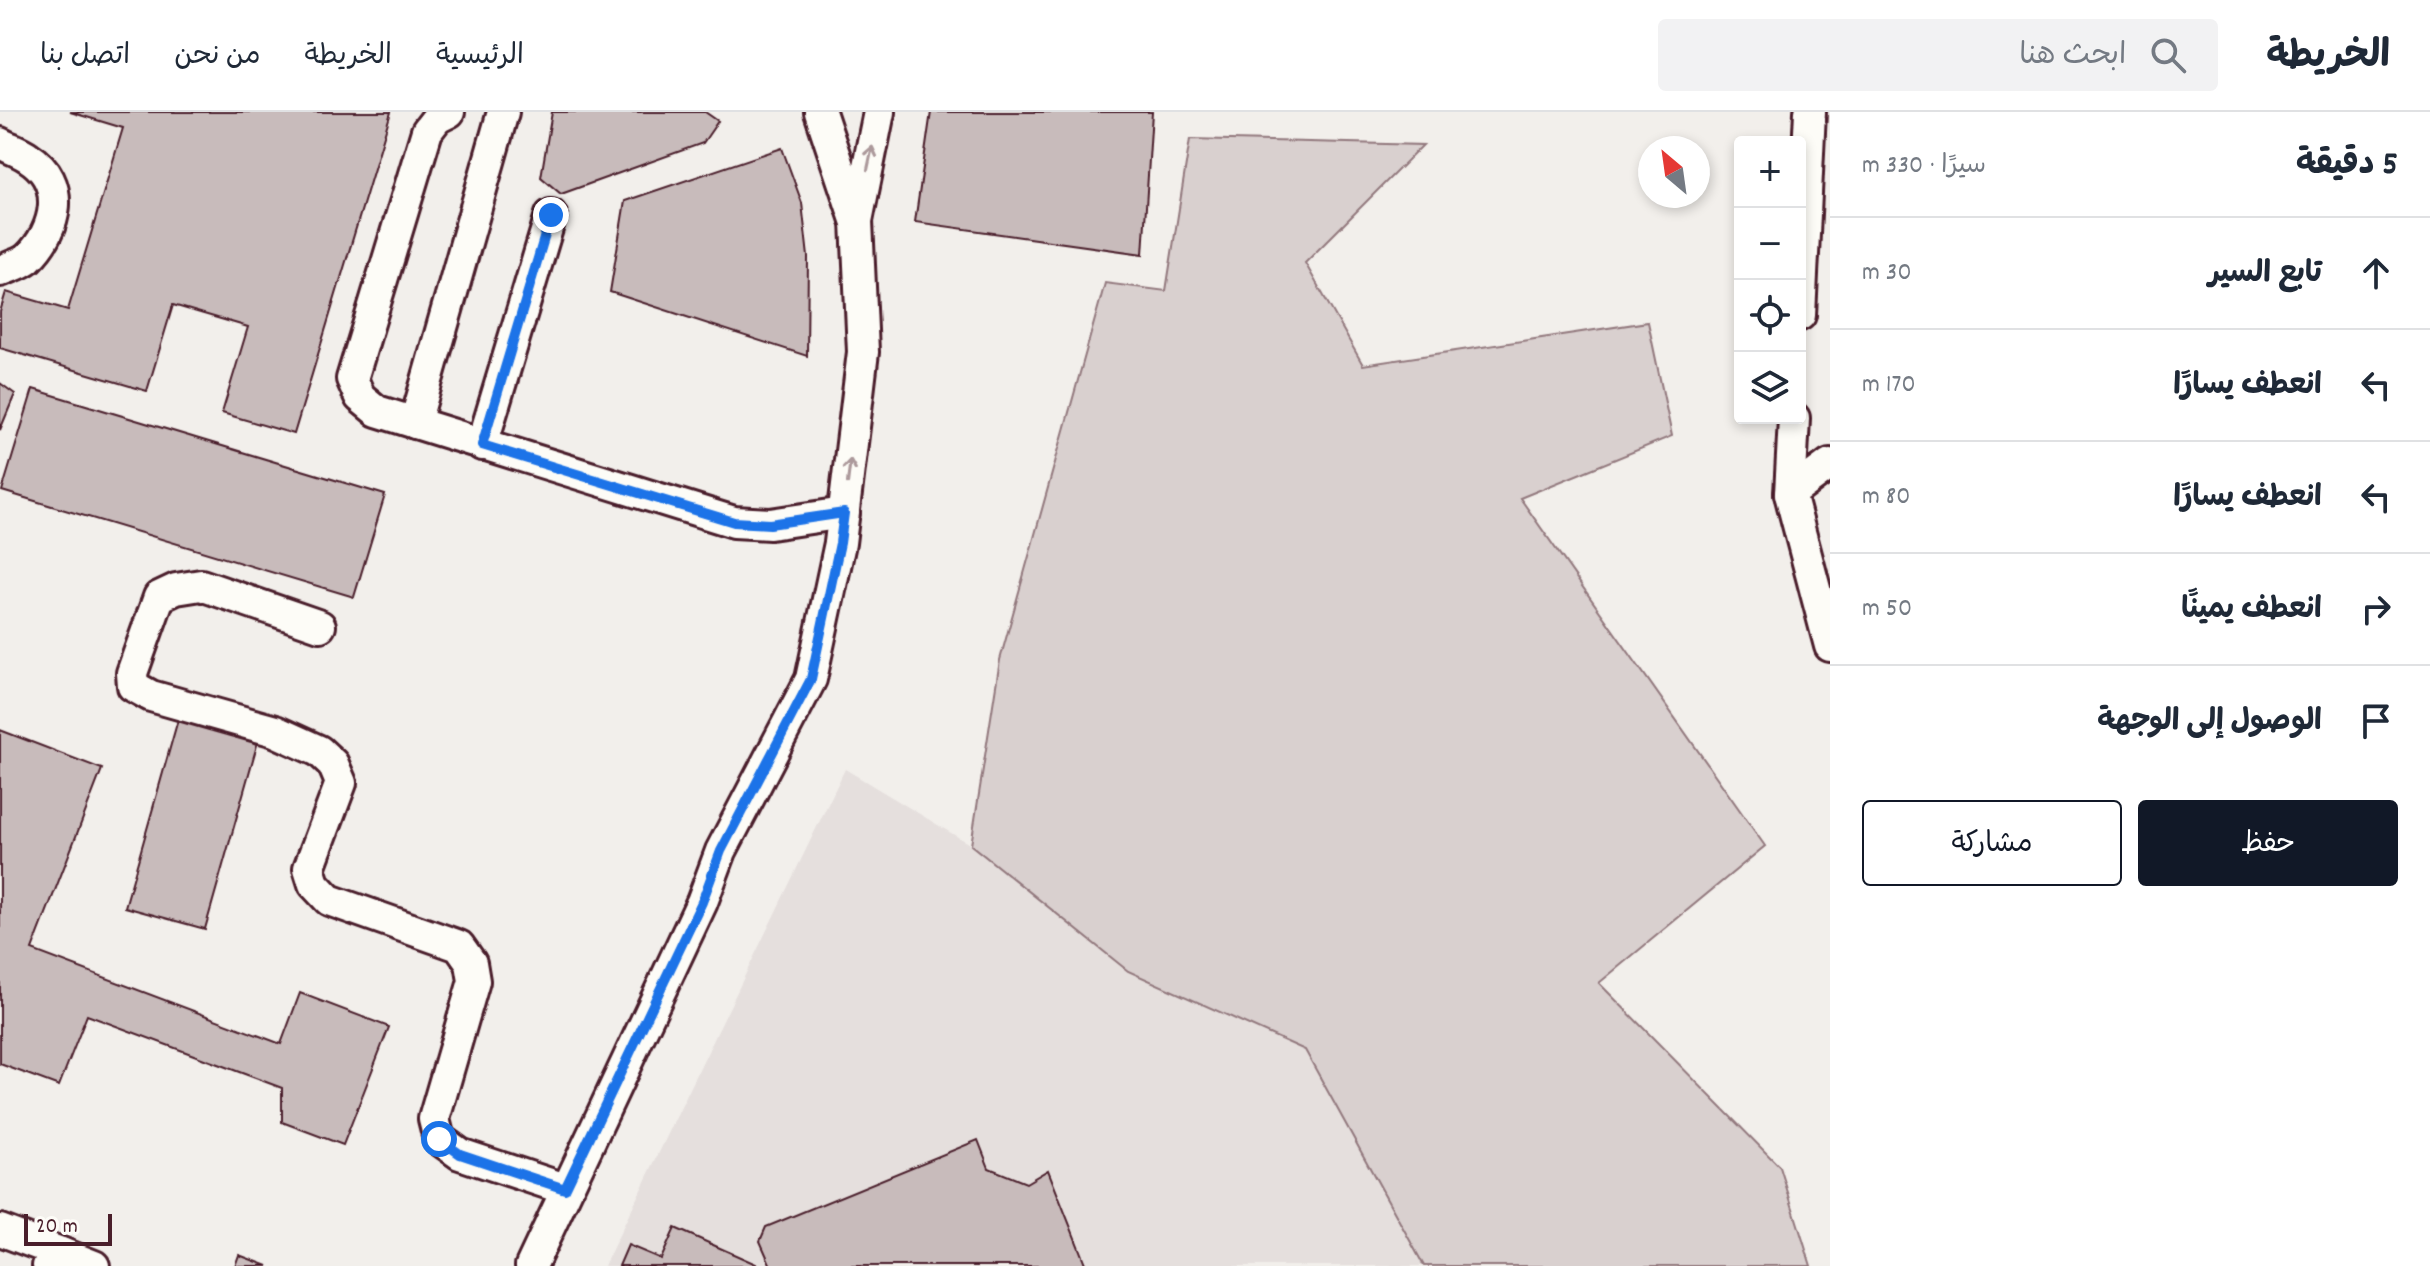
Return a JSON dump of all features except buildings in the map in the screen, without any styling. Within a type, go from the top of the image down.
[{"type":"street","points":[[449,112],[437,118],[427,131],[352,379],[360,397],[377,411],[734,522],[770,524],[844,513]]},
{"type":"street","points":[[415,423],[503,112]]},
{"type":"street","points":[[820,112],[857,221]]},
{"type":"street","points":[[531,1266],[702,902],[721,851],[811,679],[844,513],[863,352],[857,221],[879,112]]},
{"type":"street","points":[[1810,126],[1830,165]]},
{"type":"street","points":[[1802,280],[1810,126]]},
{"type":"street","points":[[0,143],[30,157],[46,175],[56,201],[49,230],[26,260],[0,271]]},
{"type":"street","points":[[482,445],[551,215]]},
{"type":"street","points":[[1794,424],[1790,494],[1830,646]]},
{"type":"street","points":[[1790,494],[1830,464]]},
{"type":"street","points":[[320,626],[201,585],[176,589],[159,597],[132,673],[133,686],[151,696],[275,731],[319,751],[333,764],[341,783],[309,868],[314,884],[329,900],[459,946],[471,963],[474,981],[434,1119],[439,1139],[460,1154],[565,1189]]},
{"type":"street","points":[[0,1230],[54,1260],[94,1266]]},
{"type":"shaded area","points":[[1190,139],[1423,145],[1305,263],[1363,365],[1648,322],[1672,436],[1520,498],[1765,846],[1599,983],[1780,1167],[1811,1266],[1424,1266],[1305,1050],[1128,971],[971,845],[1000,660],[1105,283],[1166,291]]},
{"type":"shaded area","points":[[845,769],[971,845],[1128,971],[1305,1049],[1424,1266],[604,1266]]},
{"type":"route","points":[[439,1139],[460,1154],[565,1189],[702,902],[721,851],[811,679],[844,513],[770,524],[734,522],[482,445],[551,215]]}]
